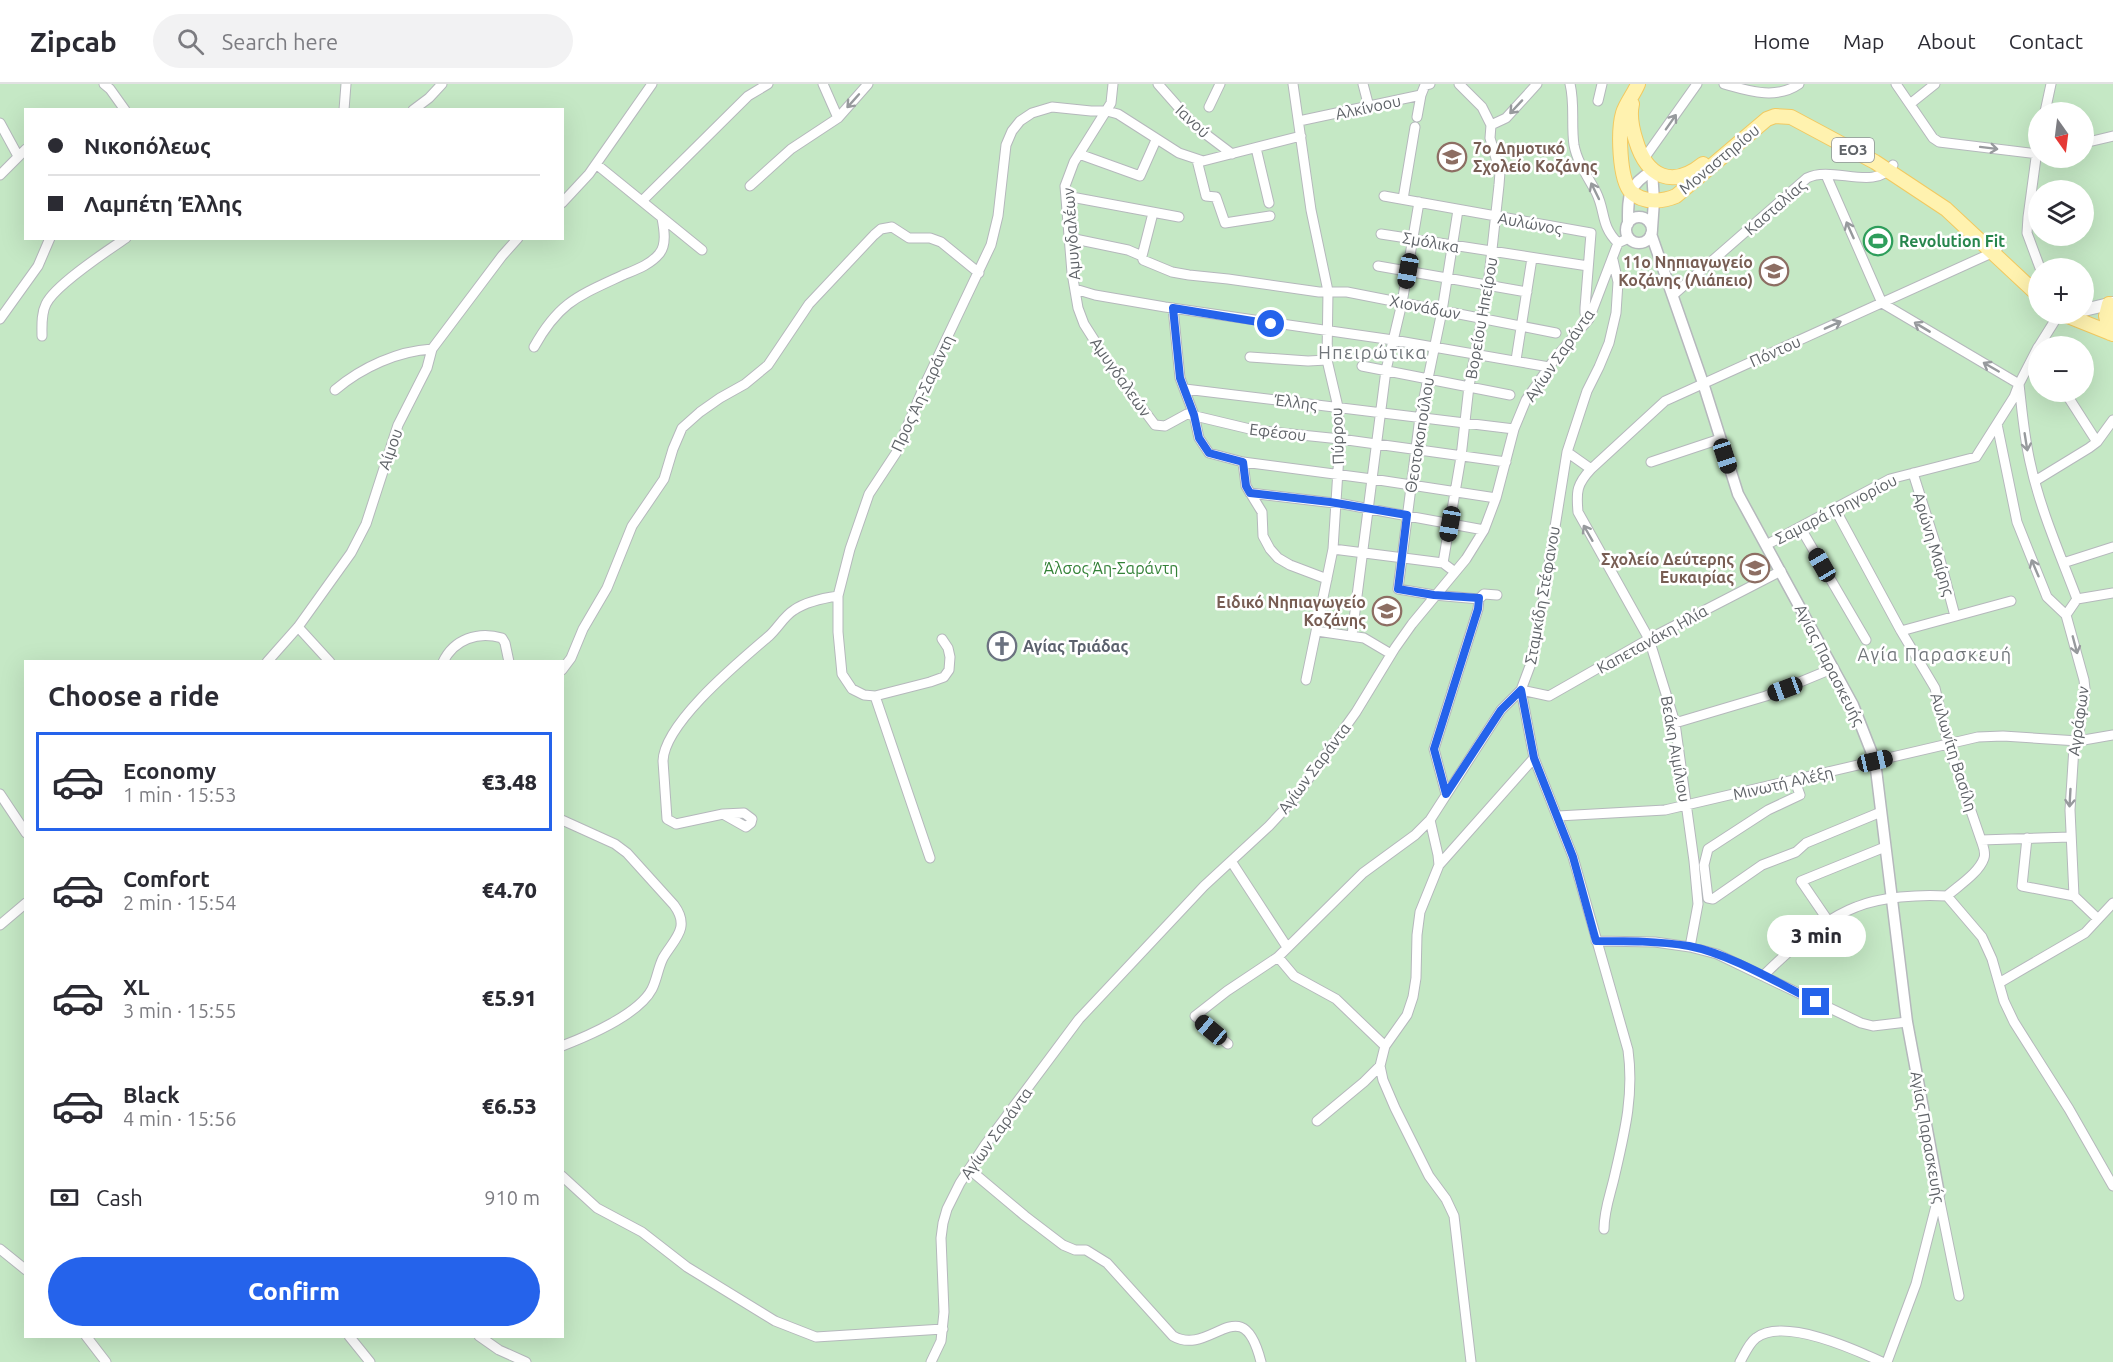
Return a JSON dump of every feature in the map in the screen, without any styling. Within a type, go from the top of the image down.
[{"type":"main road","points":[[1636,88],[1631,108],[1631,124],[1648,165]]},
{"type":"main road","points":[[1636,88],[1624,111],[1621,127],[1622,160],[1630,190],[1654,201]]},
{"type":"main road","name":"Μοναστηρίου","points":[[1648,165],[1661,175],[1675,177],[1690,173],[1760,114],[1776,108],[1787,108],[1801,112],[1891,168]]},
{"type":"main road","name":"Μοναστηρίου","points":[[1654,201],[1666,200],[1681,193],[1767,119],[1775,116],[1791,117],[1952,202],[2028,284]]},
{"type":"main road","name":"Μοναστηρίου","points":[[1997,248],[2028,274]]},
{"type":"main road","points":[[2094,308],[2111,303]]},
{"type":"main road","points":[[2111,303],[2106,312],[2111,329]]},
{"type":"main road","points":[[2094,319],[2111,329]]},
{"type":"main road","points":[[2094,324],[2111,329]]},
{"type":"street","points":[[104,84],[124,108]]},
{"type":"street","points":[[344,108],[346,84]]},
{"type":"street","points":[[415,108],[429,98],[442,84]]},
{"type":"street","points":[[564,201],[596,164],[652,84]]},
{"type":"street","points":[[642,201],[748,96],[768,84]]},
{"type":"street","points":[[823,84],[838,118]]},
{"type":"street","points":[[750,186],[791,149],[838,118],[868,84]]},
{"type":"street","name":"Αμυγδαλέων","points":[[1075,289],[1066,196],[1067,179],[1079,154],[1107,111],[1113,96],[1113,84]]},
{"type":"street","name":"Ιανού","points":[[1158,84],[1195,126],[1232,154]]},
{"type":"street","points":[[1209,107],[1220,84]]},
{"type":"street","name":"Πύρρου","points":[[1293,84],[1311,210],[1328,291],[1327,360],[1338,407],[1340,439],[1333,549],[1306,680]]},
{"type":"street","points":[[1363,84],[1369,107]]},
{"type":"street","name":"Αλκίνοου","points":[[1299,121],[1421,95],[1425,85],[1430,84]]},
{"type":"street","name":"Βορείου Ηπείρου","points":[[1443,563],[1461,457],[1469,386],[1493,253],[1500,172],[1491,145],[1491,125],[1482,107],[1459,84]]},
{"type":"street","points":[[1491,125],[1506,118],[1537,84]]},
{"type":"street","points":[[1570,84],[1573,94],[1572,126],[1576,155],[1597,194],[1604,223],[1610,235],[1618,243],[1629,238]]},
{"type":"street","points":[[1598,101],[1602,84]]},
{"type":"street","points":[[1657,250],[1651,244],[1636,243],[1629,238],[1626,230],[1630,190],[1639,180],[1697,84]]},
{"type":"street","points":[[1724,84],[1771,94],[1782,93],[1799,84]]},
{"type":"street","points":[[1896,84],[1933,138],[1939,142],[2028,153]]},
{"type":"street","points":[[1910,104],[1935,84]]},
{"type":"street","points":[[2047,102],[2051,84]]},
{"type":"street","points":[[1403,199],[1421,95]]},
{"type":"street","name":"Προς Άη-Σαράντη","points":[[875,696],[864,695],[852,688],[842,674],[838,657],[838,596],[844,569],[869,494],[896,453],[926,382],[992,245],[996,230],[1006,145],[1012,131],[1020,121],[1042,109],[1052,107],[1107,111]]},
{"type":"street","points":[[1107,111],[1118,114],[1179,153],[1203,161],[1301,136]]},
{"type":"street","points":[[0,123],[22,152],[0,175]]},
{"type":"street","points":[[2094,141],[2113,136]]},
{"type":"street","points":[[1079,154],[1140,176],[1156,140]]},
{"type":"street","points":[[1256,148],[1269,203]]},
{"type":"street","points":[[1197,160],[1206,196],[1216,197],[1225,223],[1270,216]]},
{"type":"street","points":[[596,164],[702,250]]},
{"type":"street","points":[[1642,243],[1647,240],[1652,231],[1654,201],[1648,165]]},
{"type":"street","name":"Κασταλίας","points":[[1673,295],[1807,178],[1814,175],[1878,177],[1891,168]]},
{"type":"street","points":[[2035,168],[2027,233],[2036,258]]},
{"type":"street","points":[[1826,175],[1882,303],[2019,384]]},
{"type":"street","points":[[1066,196],[1179,217]]},
{"type":"street","name":"Αυλώνος","points":[[1384,196],[1591,233],[1585,314],[1589,319]]},
{"type":"street","points":[[1352,635],[1386,370],[1402,303],[1419,202]]},
{"type":"street","name":"Θεοτοκοπούλου","points":[[1434,595],[1398,589],[1420,417],[1442,311],[1458,210]]},
{"type":"street","points":[[1142,256],[1153,213]]},
{"type":"street","points":[[534,346],[548,322],[559,310],[584,293],[645,265],[660,253],[664,235],[662,218]]},
{"type":"street","points":[[1628,224],[1635,218],[1641,218],[1649,222],[1652,231]]},
{"type":"street","points":[[564,667],[571,658],[583,629],[607,588],[628,535],[664,479],[682,428],[710,405],[746,384],[768,365],[809,304],[874,235],[881,229],[892,227],[909,238],[930,238],[941,242],[980,273]]},
{"type":"street","name":"Αγίας Παρασκευής","points":[[1652,231],[1738,494],[1853,705],[1875,761],[1907,1022],[1959,1296]]},
{"type":"street","name":"Σμόλικα","points":[[1381,234],[1588,266]]},
{"type":"street","name":"Χιονάδων","points":[[1070,238],[1128,250],[1160,268],[1189,275],[1319,292],[1347,292],[1556,333]]},
{"type":"street","points":[[0,319],[38,266],[49,240]]},
{"type":"street","points":[[42,336],[42,320],[46,304],[52,296],[69,280],[123,240]]},
{"type":"street","name":"Αίμου","points":[[269,660],[298,627],[343,566],[358,540],[372,505],[390,445],[408,404],[428,368],[432,349],[516,240]]},
{"type":"street","name":"Αγίων Σαράντα","points":[[931,1362],[941,1341],[943,1329],[945,1312],[941,1238],[943,1222],[953,1194],[969,1168],[1079,1019],[1204,886],[1269,826],[1294,799],[1356,712],[1391,654],[1434,595],[1466,559],[1484,530],[1496,498],[1514,429],[1526,400],[1549,367],[1589,319],[1618,243]]},
{"type":"street","name":"Πόντου","points":[[1591,469],[1665,401],[1882,303],[1997,248]]},
{"type":"street","points":[[1516,360],[1532,258]]},
{"type":"street","name":"Σταμκίδη Στέφανου","points":[[1228,1044],[1195,1016],[1227,991],[1278,957],[1363,873],[1414,835],[1430,820],[1501,710],[1521,690],[1530,666],[1541,612],[1567,452],[1587,391],[1609,343],[1616,313],[1618,282],[1613,260]]},
{"type":"street","points":[[1378,266],[1527,292]]},
{"type":"street","points":[[1075,289],[1173,308],[1393,340],[1549,367]]},
{"type":"street","name":"Αμυγδαλεών","points":[[1075,289],[1078,308],[1084,324],[1112,368],[1155,425],[1165,426],[1184,415],[1194,415]]},
{"type":"street","points":[[1173,308],[1180,378],[1194,415],[1199,438],[1209,453],[1243,462],[1372,478],[1496,498]]},
{"type":"street","points":[[335,390],[371,366],[417,350],[432,349]]},
{"type":"street","points":[[1250,357],[1327,360]]},
{"type":"street","points":[[1362,366],[1510,394]]},
{"type":"street","points":[[2028,367],[2014,397],[1996,424],[2017,522],[2047,597],[2067,615],[2077,599],[2113,593]]},
{"type":"street","points":[[2019,384],[2025,438],[2035,481],[2077,599]]},
{"type":"street","name":"Έλλης","points":[[1185,389],[1514,429]]},
{"type":"street","points":[[2072,402],[2097,442]]},
{"type":"street","name":"Εφέσου","points":[[1194,415],[1254,430],[1340,439],[1506,462]]},
{"type":"street","points":[[2035,481],[2097,442],[2113,420]]},
{"type":"street","name":"Σαμαρά Γρηγορίου","points":[[1766,545],[1890,479],[1976,457],[1996,424]]},
{"type":"street","points":[[1651,462],[1720,439]]},
{"type":"street","points":[[1567,452],[1591,469]]},
{"type":"street","points":[[1243,462],[1246,486],[1262,512],[1263,536],[1270,549],[1278,558],[1328,579]]},
{"type":"street","name":"Βεάκη Αιμίλιου","points":[[1591,469],[1580,481],[1578,512],[1649,639],[1675,723],[1698,904],[1690,946]]},
{"type":"street","name":"Αρώνη Μαίρης","points":[[1913,473],[1935,540],[1955,616]]},
{"type":"street","points":[[1250,493],[1368,508],[1484,530]]},
{"type":"street","name":"Αυλωνίτη Βασίλη","points":[[1834,509],[1935,688],[1948,744],[1981,840],[1984,851],[1983,860],[1947,896]]},
{"type":"street","points":[[1800,527],[1866,640]]},
{"type":"street","points":[[2063,562],[2113,547]]},
{"type":"street","points":[[1333,549],[1443,563],[1455,572]]},
{"type":"street","name":"Καπετανάκη Ηλία","points":[[1521,690],[1549,696],[1649,639],[1781,571]]},
{"type":"street","points":[[1434,595],[1479,598],[1484,594],[1497,595]]},
{"type":"street","points":[[723,814],[676,824],[667,819],[663,761],[668,745],[688,714],[736,663],[771,634],[792,610],[811,602],[838,596]]},
{"type":"street","points":[[1446,794],[1434,749],[1478,609],[1479,598]]},
{"type":"street","points":[[1901,631],[2011,601]]},
{"type":"street","name":"Αγράφων","points":[[2067,615],[2085,689],[2078,741],[2074,747],[2070,802],[2074,896]]},
{"type":"street","points":[[298,627],[328,660]]},
{"type":"street","points":[[1317,631],[1352,635],[1370,641],[1391,654]]},
{"type":"street","points":[[444,660],[454,645],[461,641],[484,636],[502,638],[506,643],[509,660]]},
{"type":"street","points":[[930,858],[875,696],[944,677],[949,670],[950,657],[948,648],[942,639]]},
{"type":"street","points":[[1675,723],[1766,696],[1834,668]]},
{"type":"street","points":[[1521,690],[1534,758],[1558,816],[1581,883],[1628,1050],[1631,1070],[1630,1104],[1604,1214],[1604,1229]]},
{"type":"street","name":"Μινωτή Αλέξη","points":[[1558,816],[1635,813],[1686,806],[1989,735],[2078,741],[2113,735]]},
{"type":"street","points":[[1471,1362],[1454,1216],[1446,1199],[1429,1176],[1399,1116],[1383,1080],[1380,1066],[1385,1047],[1407,1015],[1413,997],[1420,912],[1439,865],[1534,758]]},
{"type":"street","points":[[1795,781],[1800,795],[1768,810],[1708,849],[1704,865],[1708,898],[1713,899],[1762,865],[1796,852],[1806,843],[1881,813]]},
{"type":"street","points":[[0,794],[24,830]]},
{"type":"street","points":[[1430,820],[1439,865]]},
{"type":"street","points":[[564,821],[615,844],[627,853],[681,914],[682,926],[662,960],[652,990],[644,1000],[633,1010],[587,1036],[564,1045]]},
{"type":"street","points":[[1981,840],[2070,837]]},
{"type":"street","points":[[2027,838],[2022,886],[2074,896],[2098,919]]},
{"type":"street","points":[[1829,922],[1801,881],[1885,847]]},
{"type":"street","points":[[1231,861],[1287,947]]},
{"type":"street","points":[[1763,976],[1782,957],[1829,922],[1856,907],[1892,899],[1947,896],[1982,937],[1992,959],[2004,1001],[2024,1041],[2069,1109],[2113,1186]]},
{"type":"street","points":[[1999,983],[2085,933],[2113,903]]},
{"type":"street","points":[[0,925],[24,905]]},
{"type":"street","points":[[1596,941],[1655,942],[1690,946],[1717,954],[1861,1023],[1873,1026],[1907,1022]]},
{"type":"street","points":[[1278,957],[1294,976],[1336,999],[1385,1047]]},
{"type":"street","points":[[1317,1121],[1380,1066]]},
{"type":"street","points":[[969,1168],[1063,1245],[1075,1250],[1086,1250],[1107,1263],[1173,1336],[1188,1342],[1234,1326],[1245,1329],[1252,1336],[1261,1362]]},
{"type":"street","points":[[564,1178],[597,1208],[642,1232],[687,1267],[775,1321],[803,1334],[816,1337],[943,1329]]},
{"type":"street","points":[[1887,1362],[1916,1284],[1939,1194]]},
{"type":"street","points":[[0,1249],[24,1268]]},
{"type":"street","points":[[1740,1362],[1755,1339],[1781,1330],[1814,1337],[1882,1362]]},
{"type":"street","points":[[88,1338],[106,1362]]},
{"type":"street","points":[[352,1338],[370,1362]]},
{"type":"street","points":[[482,1338],[499,1350],[526,1362]]},
{"type":"green space","name":"Άλσος Άη-Σαράντη","points":[[0,84],[2113,84],[2113,1362],[0,1362]]},
{"type":"place","name":"7ο Δημοτικό Σχολείο Κοζάνης","points":[[1452,157]]},
{"type":"place","name":"Revolution Fit","points":[[1878,241]]},
{"type":"place","name":"11o Νηπιαγωγείο Κοζάνης (Λιάπειο)","points":[[1774,271]]},
{"type":"place","name":"Σχολείο Δεύτερης Ευκαιρίας","points":[[1755,568]]},
{"type":"place","name":"Ειδικό Νηπιαγωγείο Κοζάνης","points":[[1387,611]]},
{"type":"place","name":"Αγίας Τριάδας","points":[[1002,646]]},
{"type":"district","name":"Ηπειρώτικα","points":[[1373,353]]},
{"type":"district","name":"Αγία Παρασκευή","points":[[1935,655]]},
{"type":"route","points":[[1271,324],[1173,308],[1180,378],[1194,415],[1199,438],[1209,453],[1243,462],[1246,486],[1250,493],[1330,502],[1407,515],[1398,589],[1434,595],[1479,598],[1478,609],[1434,749],[1446,794],[1501,710],[1521,690],[1534,758],[1573,857],[1596,941],[1655,942],[1690,946],[1717,954],[1816,1002]]}]
